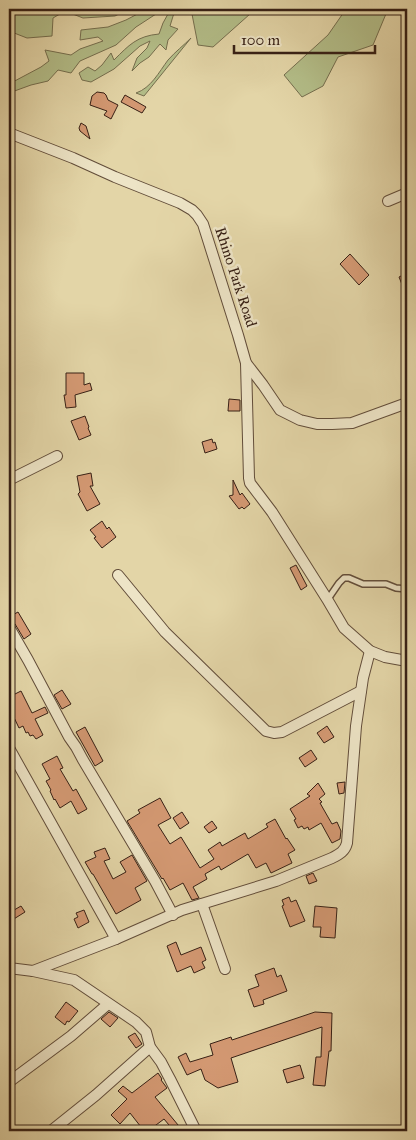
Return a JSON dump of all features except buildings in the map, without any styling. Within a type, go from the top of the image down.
[{"type":"street","name":"Rhino Park Road","points":[[9,133],[180,203],[197,215],[203,224],[246,363],[280,410],[300,420],[317,424],[352,423],[407,403]]},
{"type":"street","points":[[388,201],[407,193]]},
{"type":"street","points":[[246,363],[250,483],[272,512],[344,628],[370,651],[407,661]]},
{"type":"street","points":[[9,480],[57,456]]},
{"type":"street","points":[[118,575],[165,632],[266,731],[282,732],[361,691]]},
{"type":"street","points":[[9,627],[69,737],[155,881],[173,915]]},
{"type":"street","points":[[33,971],[116,939],[182,910],[276,881],[341,854],[347,843],[356,726],[363,678],[370,651]]},
{"type":"street","points":[[9,748],[116,939]]},
{"type":"street","points":[[202,904],[225,969]]},
{"type":"street","points":[[9,968],[74,980],[136,1022],[146,1032],[150,1047],[170,1079],[196,1131]]},
{"type":"street","points":[[9,1082],[71,1036],[108,1004]]},
{"type":"street","points":[[51,1131],[96,1095],[150,1047]]},
{"type":"lane","points":[[327,599],[344,578],[349,578],[363,584],[386,584],[396,588],[407,589]]},
{"type":"green space","points":[[9,9],[129,9],[115,16],[83,18],[65,11],[53,18],[52,36],[27,38],[9,31]]},
{"type":"green space","points":[[147,9],[159,9],[156,14],[136,27],[116,45],[80,61],[71,73],[58,70],[48,81],[9,93],[9,84],[49,61],[45,50],[71,55],[80,49],[103,41],[98,37],[80,40],[81,30],[108,27]]},
{"type":"green space","points":[[191,9],[254,9],[213,47],[198,45]]},
{"type":"green space","points":[[346,9],[388,9],[373,45],[338,57],[323,86],[302,97],[284,75],[328,35]]},
{"type":"green space","points":[[174,13],[170,26],[178,29],[168,40],[166,50],[160,44],[149,57],[132,71],[137,58],[147,48],[150,41],[140,46],[114,69],[91,82],[82,80],[79,73],[88,67],[95,71],[111,53],[114,60],[139,39],[159,34],[168,14]]},
{"type":"green space","points":[[191,38],[144,96],[136,93],[150,84],[168,60]]}]
